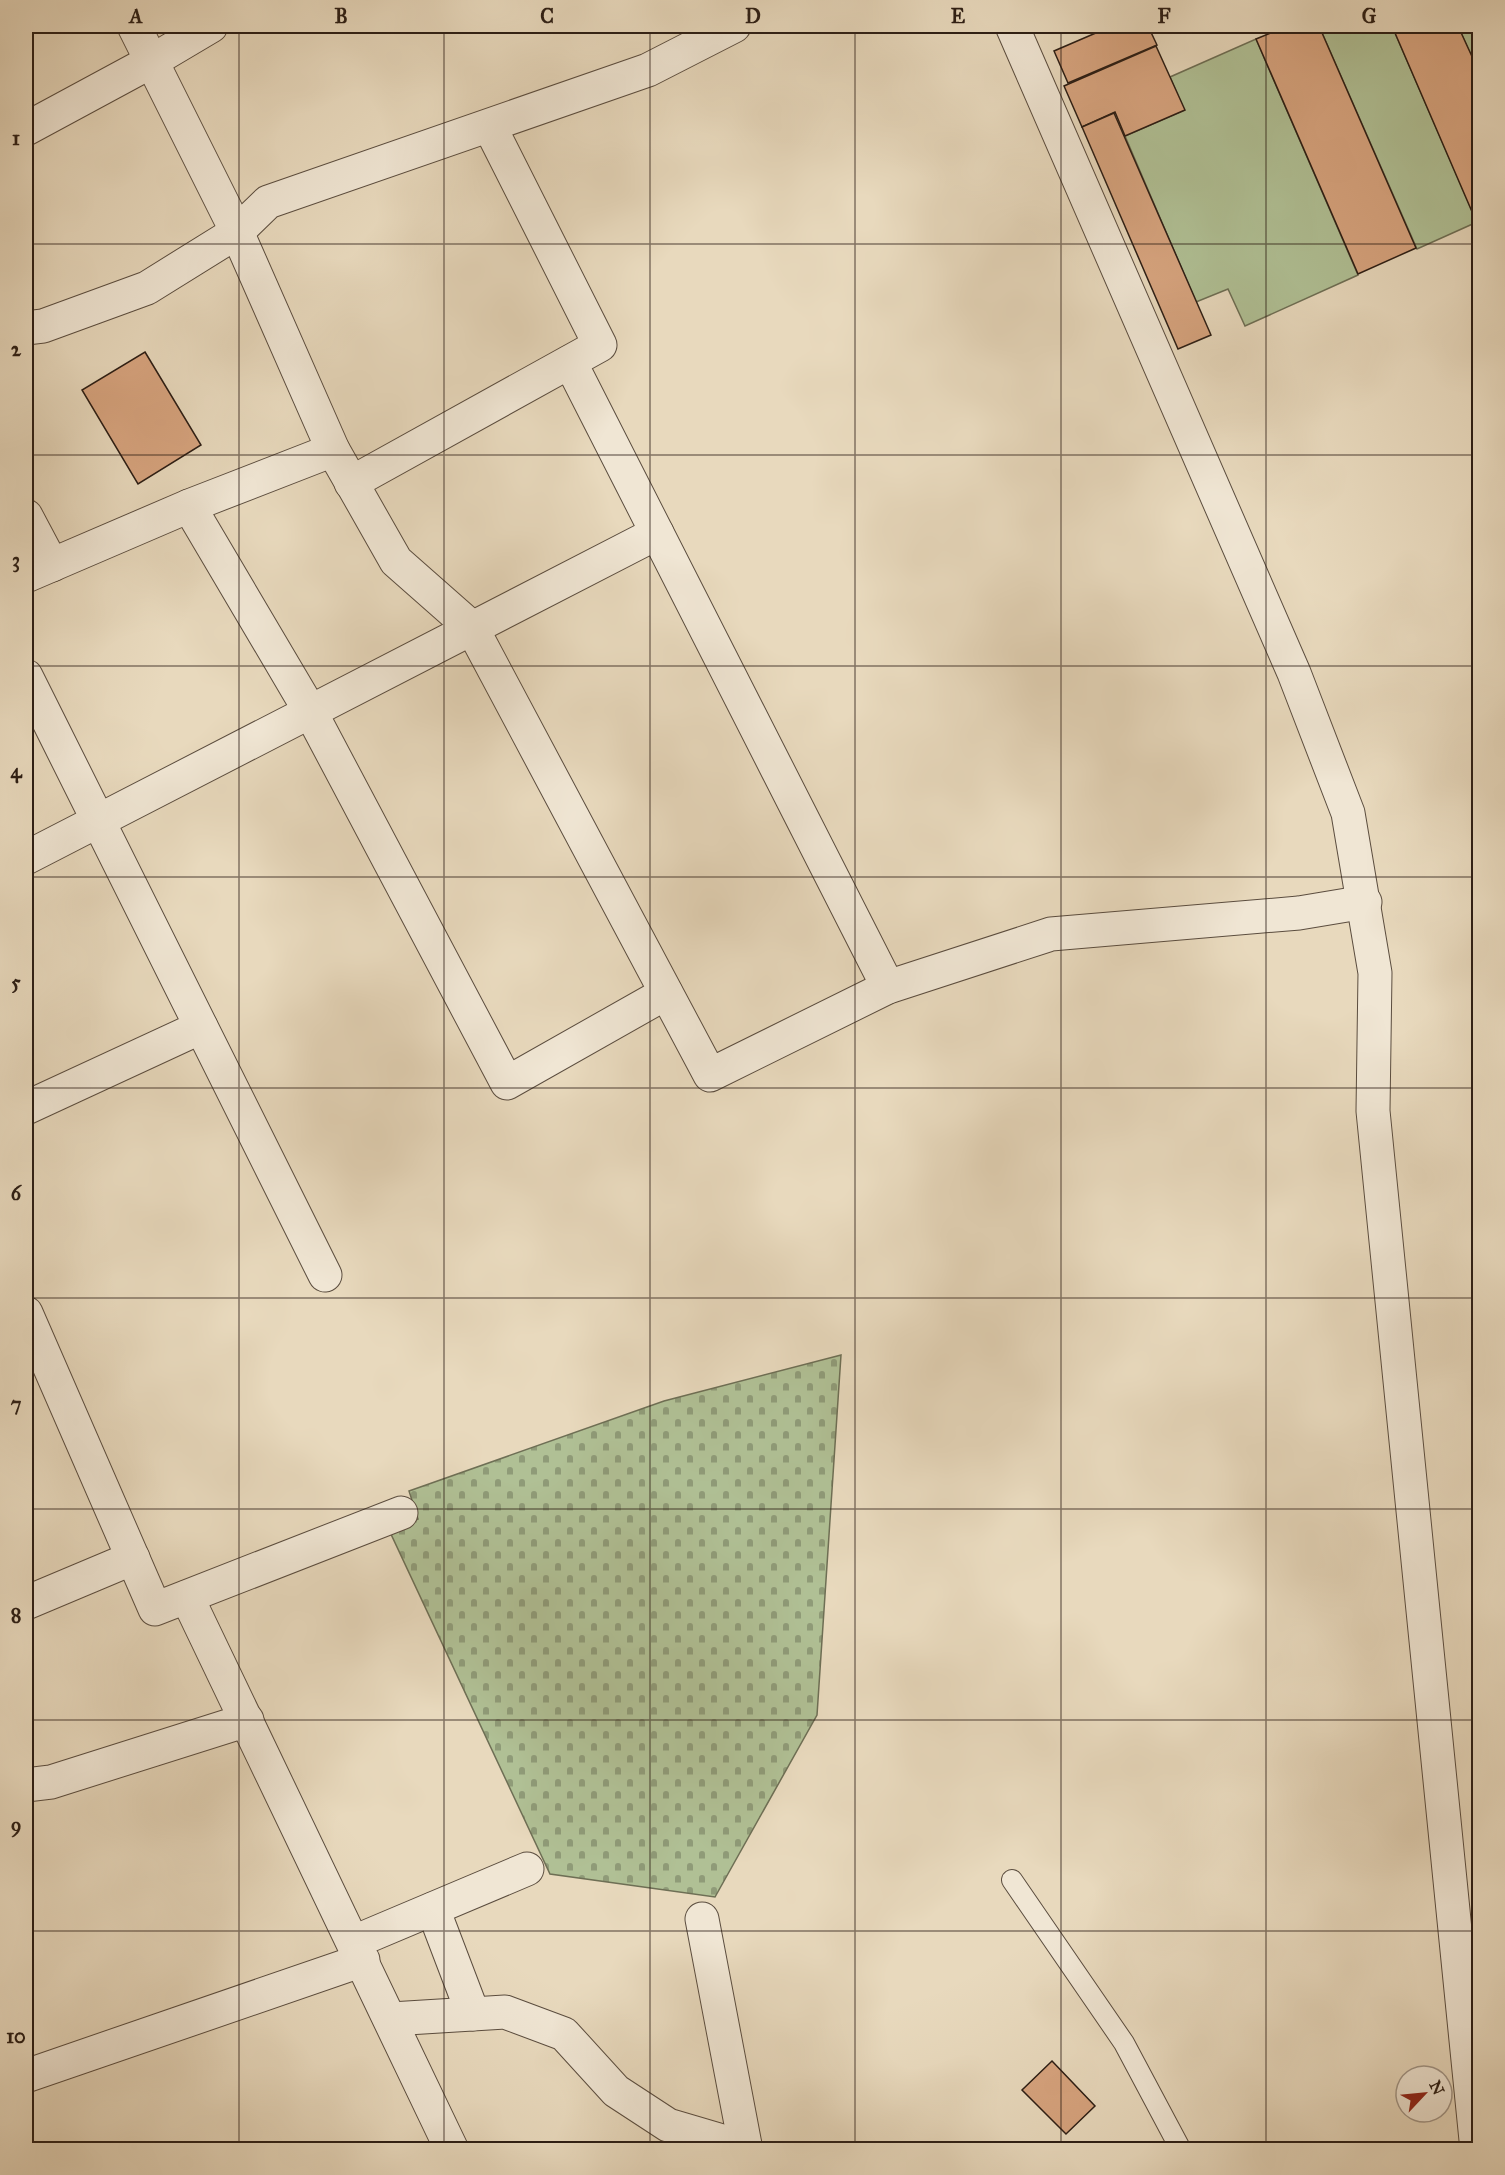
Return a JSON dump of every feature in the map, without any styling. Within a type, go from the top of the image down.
[{"type":"street","points":[[134,26],[237,232],[333,450],[351,483],[396,561],[472,628],[710,1075],[888,987],[1051,934],[1299,913],[1365,902]]},
{"type":"street","points":[[26,129],[152,61],[177,43],[211,26]]},
{"type":"street","points":[[26,328],[43,326],[147,288],[237,232],[268,202],[648,70],[734,26]]},
{"type":"street","points":[[1012,26],[1294,673],[1348,813],[1365,902],[1375,973],[1373,1111],[1477,2139]]},
{"type":"street","points":[[351,483],[600,345],[489,127]]},
{"type":"street","points":[[570,362],[888,987]]},
{"type":"street","points":[[26,516],[39,570],[189,506],[333,450]]},
{"type":"street","points":[[189,506],[310,711],[507,1083],[666,993]]},
{"type":"street","points":[[26,858],[657,533]]},
{"type":"street","points":[[26,676],[325,1275]]},
{"type":"street","points":[[26,1108],[201,1027]]},
{"type":"street","points":[[26,1313],[155,1609],[401,1514]]},
{"type":"street","points":[[26,1603],[133,1558]]},
{"type":"street","points":[[187,1597],[452,2150]]},
{"type":"street","points":[[26,1785],[51,1782],[247,1720]]},
{"type":"street","points":[[26,2076],[358,1951],[433,1909],[527,1869]]},
{"type":"street","points":[[433,1909],[473,2014]]},
{"type":"street","points":[[391,2019],[505,2012],[564,2034],[616,2091],[668,2125],[746,2149],[702,1919]]},
{"type":"lane","points":[[1012,1880],[1124,2043],[1180,2150]]},
{"type":"green space","points":[[1319,26],[1392,26],[1477,222],[1417,249]]},
{"type":"green space","points":[[1458,26],[1479,26],[1479,74]]},
{"type":"green space","points":[[1256,39],[1358,275],[1245,326],[1228,289],[1196,302],[1125,136],[1184,110],[1170,77]]},
{"type":"green space","points":[[841,1355],[817,1715],[715,1897],[550,1874],[390,1532],[418,1519],[409,1491],[664,1401]]},
{"type":"building","points":[[1112,26],[1148,26],[1157,45],[1068,83],[1054,51]]},
{"type":"building","points":[[1288,26],[1319,26],[1416,248],[1358,274],[1256,39]]},
{"type":"building","points":[[1392,26],[1458,26],[1480,74],[1480,219],[1476,221]]},
{"type":"building","points":[[1156,46],[1185,110],[1125,136],[1115,112],[1082,127],[1064,86]]},
{"type":"building","points":[[1114,113],[1211,335],[1178,349],[1082,127]]},
{"type":"building","points":[[145,352],[201,445],[138,484],[82,390]]},
{"type":"building","points":[[1052,2061],[1095,2106],[1066,2134],[1022,2090]]}]
